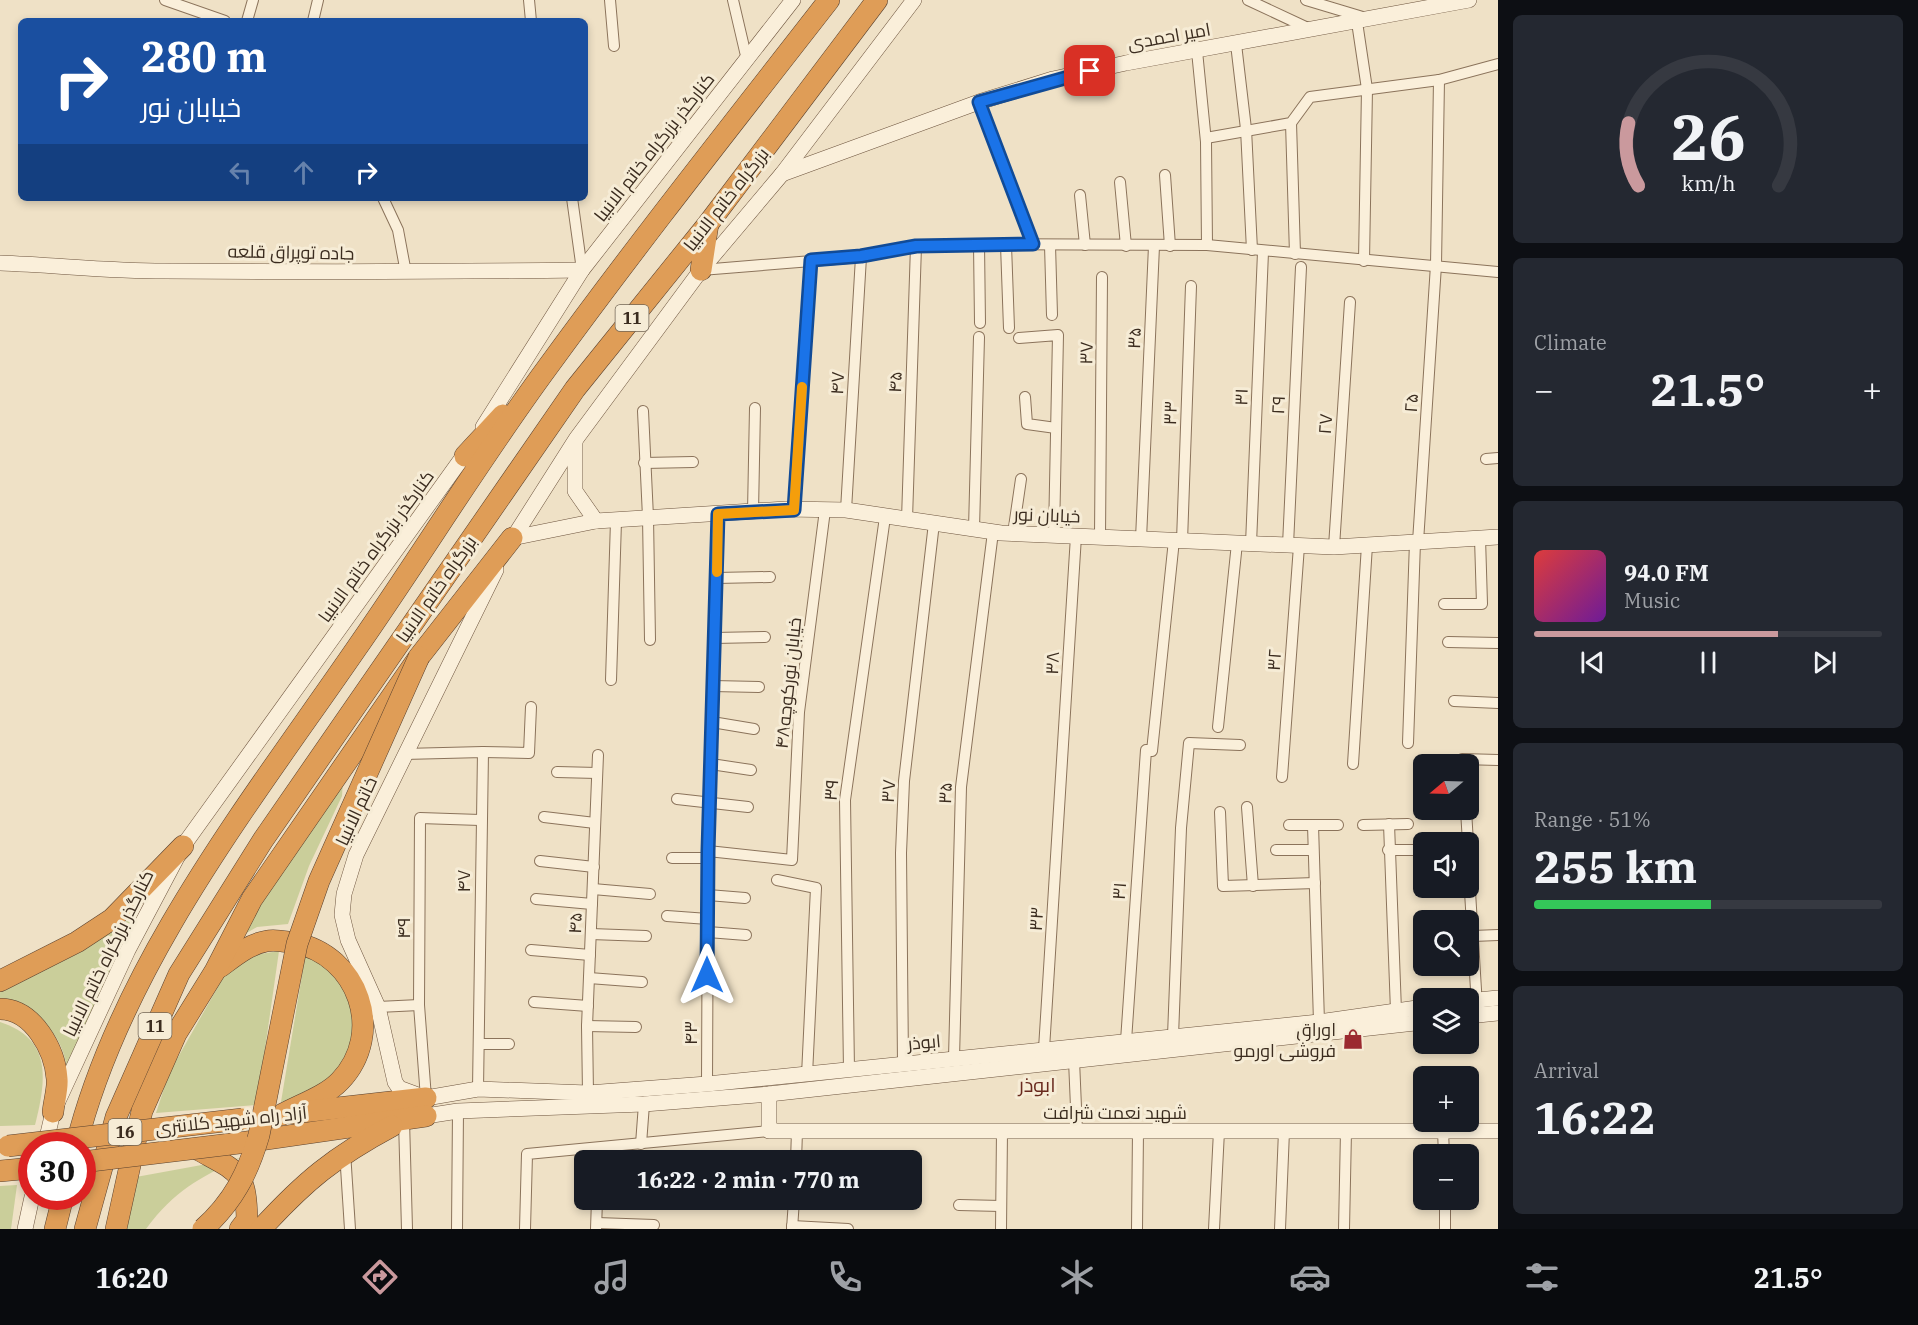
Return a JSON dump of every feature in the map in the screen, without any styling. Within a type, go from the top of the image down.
[{"type":"highway","name":"بزرگراه خاتم الانبیا","points":[[79,1132],[84,1112],[106,1055],[155,952],[241,815],[546,369],[829,0]]},
{"type":"highway","name":"بزرگراه خاتم الانبیا","points":[[85,1229],[116,1116],[178,974],[264,840],[575,389],[708,224],[877,0]]},
{"type":"highway","points":[[701,270],[708,224]]},
{"type":"highway","points":[[465,456],[546,369]]},
{"type":"highway","points":[[116,1229],[142,1111],[176,1034],[215,971],[252,899],[419,657],[512,538]]},
{"type":"highway","points":[[203,1229],[233,1197],[249,1166],[259,1135],[297,944],[319,881],[419,657]]},
{"type":"highway","points":[[0,981],[77,942],[112,919],[183,846]]},
{"type":"highway","points":[[215,971],[245,948],[267,940],[281,941],[314,947],[334,960],[351,983],[363,1014],[361,1046],[352,1066],[339,1083],[281,1115]]},
{"type":"highway","points":[[0,1009],[28,1020],[45,1039],[57,1079],[53,1112]]},
{"type":"highway","name":"آزاد راه شهید کلانتری","points":[[4,1146],[281,1115],[426,1107]]},
{"type":"highway","name":"آزاد راه شهید کلانتری","points":[[96,1160],[197,1149],[404,1120],[426,1107]]},
{"type":"highway","points":[[271,1224],[302,1185],[345,1152],[404,1120]]},
{"type":"highway","points":[[197,1149],[234,1170],[247,1188],[247,1220],[240,1229]]},
{"type":"highway","points":[[0,1171],[18,1169]]},
{"type":"highway","points":[[124,1188],[128,1219],[132,1229]]},
{"type":"highway","points":[[55,1229],[60,1210]]},
{"type":"main road","name":"کنارگذر بزرگراه خاتم الانبیا","points":[[48,1132],[53,1112],[128,950],[183,846],[465,456],[582,270],[793,0]]},
{"type":"main road","points":[[512,538],[575,443],[701,270],[782,174],[914,0]]},
{"type":"main road","name":"امیر احمدی","points":[[782,174],[979,102],[1053,79],[1469,0]]},
{"type":"main road","name":"جاده توپراق قلعه","points":[[0,263],[163,271],[406,273],[582,270]]},
{"type":"main road","points":[[575,443],[575,491],[596,521]]},
{"type":"main road","name":"خیابان نور","points":[[512,538],[596,521],[794,510],[846,510],[1013,534],[1294,546],[1334,547],[1498,537]]},
{"type":"main road","name":"خاتم الانبیا","points":[[426,1107],[399,1088],[395,1082],[378,1007],[348,940],[342,915],[344,894],[356,855],[512,538]]},
{"type":"main road","points":[[1479,1006],[1498,998]]},
{"type":"main road","name":"ابوذر","points":[[426,1107],[478,1089],[588,1093],[706,1084],[1319,1022],[1338,1026],[1413,1009]]},
{"type":"main road","points":[[1479,1009],[1498,1013]]},
{"type":"main road","name":"ابوذر","points":[[426,1107],[458,1111],[644,1104],[769,1094],[1074,1060],[1338,1026],[1413,1023]]},
{"type":"main road","points":[[769,1094],[769,1131]]},
{"type":"main road","name":"شهید نعمت شرافت","points":[[769,1131],[1413,1131]]},
{"type":"main road","name":"شهید نعمت شرافت","points":[[1479,1131],[1498,1131]]},
{"type":"main road","points":[[25,1229],[29,1210]]},
{"type":"street","points":[[248,18],[253,0]]},
{"type":"street","points":[[313,18],[318,0]]},
{"type":"street","points":[[529,0],[531,18]]},
{"type":"street","points":[[610,0],[614,46]]},
{"type":"street","points":[[733,0],[747,60]]},
{"type":"street","points":[[1248,0],[1310,29]]},
{"type":"street","points":[[1306,0],[1363,20],[1367,89],[1364,261]]},
{"type":"street","points":[[172,1],[217,18]]},
{"type":"street","name":"۳۱","points":[[1218,727],[1244,543],[1258,251],[1236,44]]},
{"type":"street","points":[[1197,51],[1206,138],[1207,245]]},
{"type":"street","points":[[1295,254],[1291,123],[1310,97],[1439,80],[1498,64]]},
{"type":"street","name":"۲۵","points":[[1408,742],[1417,542],[1436,265],[1439,80]]},
{"type":"street","points":[[979,102],[1033,244]]},
{"type":"street","points":[[1206,138],[1246,129],[1291,123]]},
{"type":"street","points":[[1165,175],[1170,246]]},
{"type":"street","points":[[1120,182],[1126,246]]},
{"type":"street","points":[[1080,195],[1085,245]]},
{"type":"street","points":[[384,201],[398,230],[406,273]]},
{"type":"street","points":[[572,201],[582,270]]},
{"type":"street","points":[[701,270],[861,256],[916,246],[978,243],[1207,245],[1498,272]]},
{"type":"street","points":[[978,243],[980,323]]},
{"type":"street","points":[[1006,244],[1009,328]]},
{"type":"street","points":[[1050,245],[1052,315]]},
{"type":"street","name":"۴۵","points":[[907,519],[916,246]]},
{"type":"street","name":"۳۵","points":[[1141,539],[1154,246]]},
{"type":"street","name":"۴۷","points":[[846,510],[861,256]]},
{"type":"street","points":[[794,510],[811,260]]},
{"type":"street","name":"۲۹","points":[[1294,546],[1300,267]]},
{"type":"street","name":"۳۷","points":[[1100,537],[1102,277]]},
{"type":"street","name":"۳۳","points":[[1152,751],[1178,541],[1191,286]]},
{"type":"street","name":"۲۷","points":[[1334,547],[1350,302]]},
{"type":"street","points":[[1019,338],[1058,335],[1054,535]]},
{"type":"street","points":[[974,529],[979,337]]},
{"type":"street","points":[[1025,397],[1027,424],[1056,428]]},
{"type":"street","points":[[753,512],[755,408]]},
{"type":"street","points":[[643,411],[650,640]]},
{"type":"street","points":[[1486,459],[1498,458]]},
{"type":"street","points":[[644,464],[693,462]]},
{"type":"street","points":[[1013,534],[1021,479]]},
{"type":"street","name":"خیابان نورکوچه۴۸","points":[[708,855],[792,860],[799,712],[825,510]]},
{"type":"street","name":"۴۳","points":[[706,1084],[709,803],[718,514]]},
{"type":"street","name":"۳۹","points":[[849,1070],[845,800],[885,517]]},
{"type":"street","points":[[611,680],[616,521]]},
{"type":"street","name":"۳۷","points":[[903,1063],[901,853],[904,781],[934,523]]},
{"type":"street","name":"۳۵","points":[[954,1058],[961,788],[993,532]]},
{"type":"street","name":"۳۸","points":[[1061,792],[1076,536]]},
{"type":"street","points":[[1444,604],[1482,604],[1480,538]]},
{"type":"street","points":[[1353,764],[1367,545]]},
{"type":"street","name":"۳۲","points":[[1282,777],[1294,546]]},
{"type":"street","points":[[716,578],[770,577]]},
{"type":"street","points":[[714,638],[765,637]]},
{"type":"street","points":[[1448,642],[1498,643]]},
{"type":"street","points":[[713,686],[759,687]]},
{"type":"street","points":[[1454,701],[1498,703]]},
{"type":"street","points":[[404,754],[529,753],[531,707]]},
{"type":"street","points":[[712,722],[754,729]]},
{"type":"street","points":[[1173,1036],[1181,828],[1189,743],[1240,745]]},
{"type":"street","name":"۳۱","points":[[1126,1041],[1146,750],[1152,751]]},
{"type":"street","name":"۴۷","points":[[478,1089],[480,820],[483,752]]},
{"type":"street","name":"۴۵","points":[[588,1093],[587,1026],[598,755]]},
{"type":"street","points":[[1479,759],[1498,760]]},
{"type":"street","points":[[711,764],[751,770]]},
{"type":"street","points":[[557,772],[597,774]]},
{"type":"street","name":"۳۳","points":[[1044,1049],[1061,792]]},
{"type":"street","points":[[677,799],[748,807]]},
{"type":"street","points":[[1247,807],[1253,886]]},
{"type":"street","points":[[1220,812],[1223,886],[1315,883]]},
{"type":"street","points":[[544,817],[595,823]]},
{"type":"street","name":"۴۹","points":[[426,1107],[419,1005],[420,818],[480,820]]},
{"type":"street","points":[[1389,824],[1388,850],[1395,1011]]},
{"type":"street","points":[[1363,825],[1408,824]]},
{"type":"street","points":[[1289,825],[1338,825]]},
{"type":"street","points":[[1312,825],[1319,1022]]},
{"type":"street","points":[[1276,850],[1312,850]]},
{"type":"street","points":[[1388,850],[1413,850]]},
{"type":"street","points":[[672,858],[708,855]]},
{"type":"street","points":[[540,861],[594,867]]},
{"type":"street","points":[[777,880],[816,888],[807,1075]]},
{"type":"street","points":[[593,889],[650,894]]},
{"type":"street","points":[[708,895],[745,898]]},
{"type":"street","points":[[536,900],[592,904]]},
{"type":"street","points":[[667,916],[708,919]]},
{"type":"street","points":[[708,932],[746,935]]},
{"type":"street","points":[[591,934],[646,936]]},
{"type":"street","points":[[1479,936],[1498,935]]},
{"type":"street","points":[[531,950],[590,955]]},
{"type":"street","points":[[589,978],[642,982]]},
{"type":"street","points":[[534,1002],[588,1006]]},
{"type":"street","points":[[378,1007],[419,1005]]},
{"type":"street","points":[[587,1026],[636,1027]]},
{"type":"street","points":[[479,1044],[510,1044]]},
{"type":"street","points":[[1074,1060],[1077,1131]]},
{"type":"street","points":[[641,1143],[644,1104]]},
{"type":"street","points":[[457,1229],[458,1111]]},
{"type":"street","points":[[404,1120],[407,1229]]},
{"type":"street","points":[[525,1229],[527,1155],[769,1131]]},
{"type":"street","points":[[796,1150],[797,1131]]},
{"type":"street","points":[[1001,1229],[1002,1131]]},
{"type":"street","points":[[1137,1229],[1138,1131]]},
{"type":"street","points":[[1214,1229],[1219,1131]]},
{"type":"street","points":[[1280,1229],[1284,1131]]},
{"type":"street","points":[[1344,1229],[1346,1131]]},
{"type":"street","points":[[345,1152],[350,1229]]},
{"type":"street","points":[[959,1205],[1001,1206]]},
{"type":"street","points":[[597,1210],[597,1226],[654,1225]]},
{"type":"street","points":[[793,1210],[792,1227],[848,1229]]},
{"type":"street","points":[[1444,1210],[1445,1229]]},
{"type":"green space","points":[[343,781],[342,796],[309,866],[288,924],[257,927],[238,938]]},
{"type":"green space","points":[[137,915],[67,1069],[64,1055],[53,1033],[36,1016],[0,1001],[0,987],[82,947]]},
{"type":"green space","points":[[279,951],[257,1105],[156,1113],[169,1073],[223,978],[238,963],[254,955]]},
{"type":"green space","points":[[306,951],[318,956],[354,1002],[353,1040],[347,1057],[324,1084],[304,1095],[281,1102]]},
{"type":"green space","points":[[0,1022],[29,1039],[42,1063],[42,1093],[35,1125],[0,1126]]},
{"type":"green space","points":[[240,1158],[212,1172],[177,1195],[146,1229],[124,1229],[136,1177]]},
{"type":"green space","points":[[17,1185],[11,1229],[0,1229],[0,1186]]},
{"type":"slow traffic","points":[[717,572],[718,514],[794,510],[802,387]]},
{"type":"place","name":"اوراق فروشی اورمو","points":[[1353,1039]]},
{"type":"district","name":"ابوذر","points":[[1037,1084]]},
{"type":"route","points":[[707,975],[708,851],[718,514],[794,510],[811,260],[861,256],[916,246],[978,243],[1033,244],[979,102],[1053,79],[1090,71]]}]
